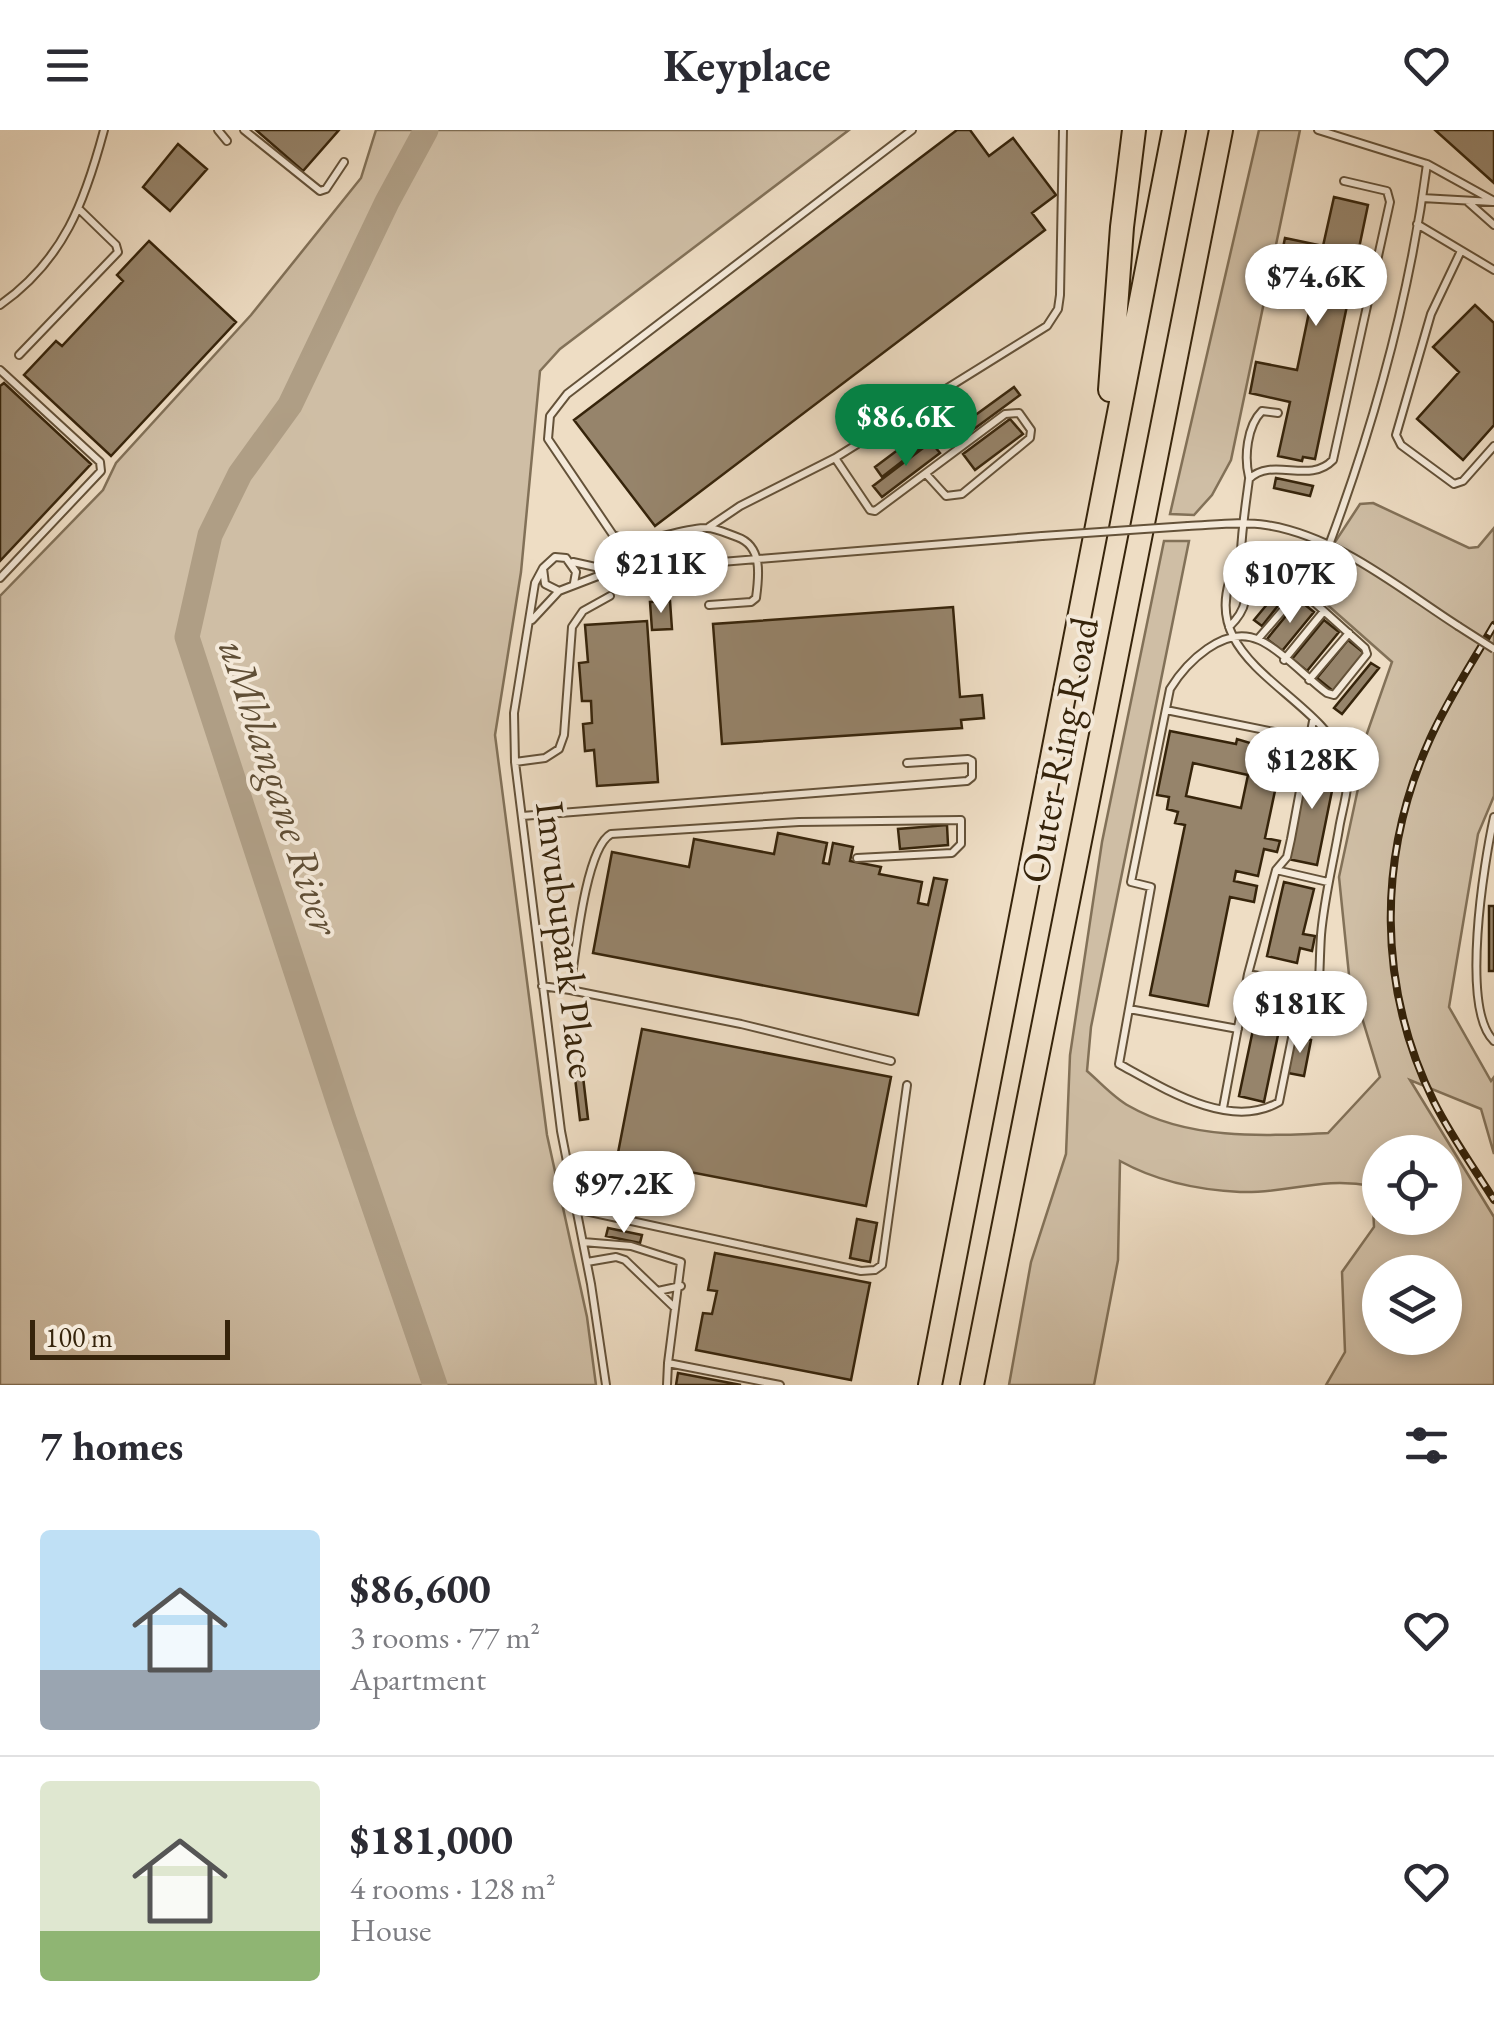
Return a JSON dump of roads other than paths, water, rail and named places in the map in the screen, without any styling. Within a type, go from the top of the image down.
[{"type":"highway","points":[[1103,488],[1122,228],[1134,130]]},
{"type":"highway","name":"Outer Ring Road","points":[[930,1385],[1174,130]]},
{"type":"highway","name":"Outer Ring Road","points":[[972,1385],[1221,130]]},
{"type":"highway","points":[[1215,165],[1234,130]]},
{"type":"lane","points":[[0,305],[35,274],[80,210],[104,130]]},
{"type":"lane","points":[[218,130],[227,141]]},
{"type":"lane","points":[[244,130],[320,191],[344,162]]},
{"type":"lane","points":[[708,605],[754,600],[758,559],[745,540],[709,528],[628,540],[613,536],[548,439],[554,407],[912,130]]},
{"type":"lane","points":[[709,528],[740,506],[835,458],[1047,326],[1060,295],[1063,130]]},
{"type":"lane","points":[[1318,130],[1427,164],[1494,201]]},
{"type":"lane","points":[[1329,545],[1368,437],[1427,164]]},
{"type":"lane","points":[[1249,478],[1264,470],[1312,472],[1333,460],[1390,202],[1387,191],[1344,180]]},
{"type":"lane","points":[[1422,198],[1494,201]]},
{"type":"lane","points":[[1467,201],[1494,225]]},
{"type":"lane","points":[[18,355],[116,255],[116,244],[80,210]]},
{"type":"lane","points":[[1417,224],[1494,270]]},
{"type":"lane","points":[[1460,253],[1430,314],[1396,435],[1401,445],[1454,484],[1462,481],[1494,446]]},
{"type":"lane","points":[[0,370],[100,462],[102,471],[0,578]]},
{"type":"lane","points":[[1258,639],[1298,594],[1305,594],[1366,648],[1367,654],[1336,694],[1326,694],[1258,639],[1235,637],[1214,645],[1181,671],[1170,689],[1130,882],[1151,887],[1119,1064],[1197,1104],[1261,1112],[1279,1102],[1296,1022],[1315,1026],[1328,882],[1348,770],[1333,738],[1274,686],[1235,637],[1224,607],[1226,587],[1240,557],[1249,478],[1246,466],[1254,421],[1262,411],[1278,412]]},
{"type":"lane","points":[[835,458],[872,511],[1005,414],[1019,412],[1031,430],[1030,438],[962,494],[946,496],[926,474]]},
{"type":"lane","points":[[531,621],[560,591],[610,570],[1244,523],[1282,528],[1329,545],[1494,649]]},
{"type":"lane","points":[[560,591],[544,584],[543,568],[555,557],[610,570]]},
{"type":"lane","points":[[1229,626],[1243,610],[1246,581],[1240,557]]},
{"type":"lane","points":[[571,562],[576,572],[574,583]]},
{"type":"lane","name":"Imvubupark Place","points":[[543,568],[535,583],[514,713],[514,762],[561,1131],[606,1385]]},
{"type":"lane","points":[[514,762],[545,758],[560,749],[572,626],[583,611],[610,596]]},
{"type":"lane","points":[[1284,660],[1324,610]]},
{"type":"lane","points":[[1309,680],[1349,633]]},
{"type":"lane","points":[[1166,710],[1309,739]]},
{"type":"lane","points":[[1223,1108],[1248,974],[1276,870],[1291,839],[1313,721]]},
{"type":"lane","points":[[522,816],[967,781],[972,777],[972,761],[968,759],[907,763]]},
{"type":"lane","points":[[1494,817],[1475,945],[1482,1026],[1494,1041]]},
{"type":"lane","points":[[570,990],[599,842],[611,834],[799,822],[961,820],[961,844],[952,853],[858,858]]},
{"type":"lane","points":[[1276,870],[1328,882]]},
{"type":"lane","points":[[1248,974],[1321,987]]},
{"type":"lane","points":[[542,986],[741,1024],[890,1061]]},
{"type":"lane","points":[[1129,1009],[1238,1029]]},
{"type":"lane","points":[[576,1209],[861,1271],[875,1270],[882,1265],[907,1086]]},
{"type":"lane","points":[[583,1242],[631,1246],[678,1260],[684,1268],[668,1385]]},
{"type":"lane","points":[[587,1262],[626,1260],[676,1309]]},
{"type":"lane","points":[[658,1291],[681,1286]]},
{"type":"lane","points":[[668,1363],[780,1385]]},
{"type":"waterway","name":"uMhlangane River","points":[[426,130],[387,202],[290,405],[240,474],[210,535],[187,637],[435,1385]]},
{"type":"railway","points":[[1494,625],[1437,724],[1413,783],[1400,829],[1391,921],[1402,1013],[1415,1058],[1441,1115],[1494,1200]]}]
